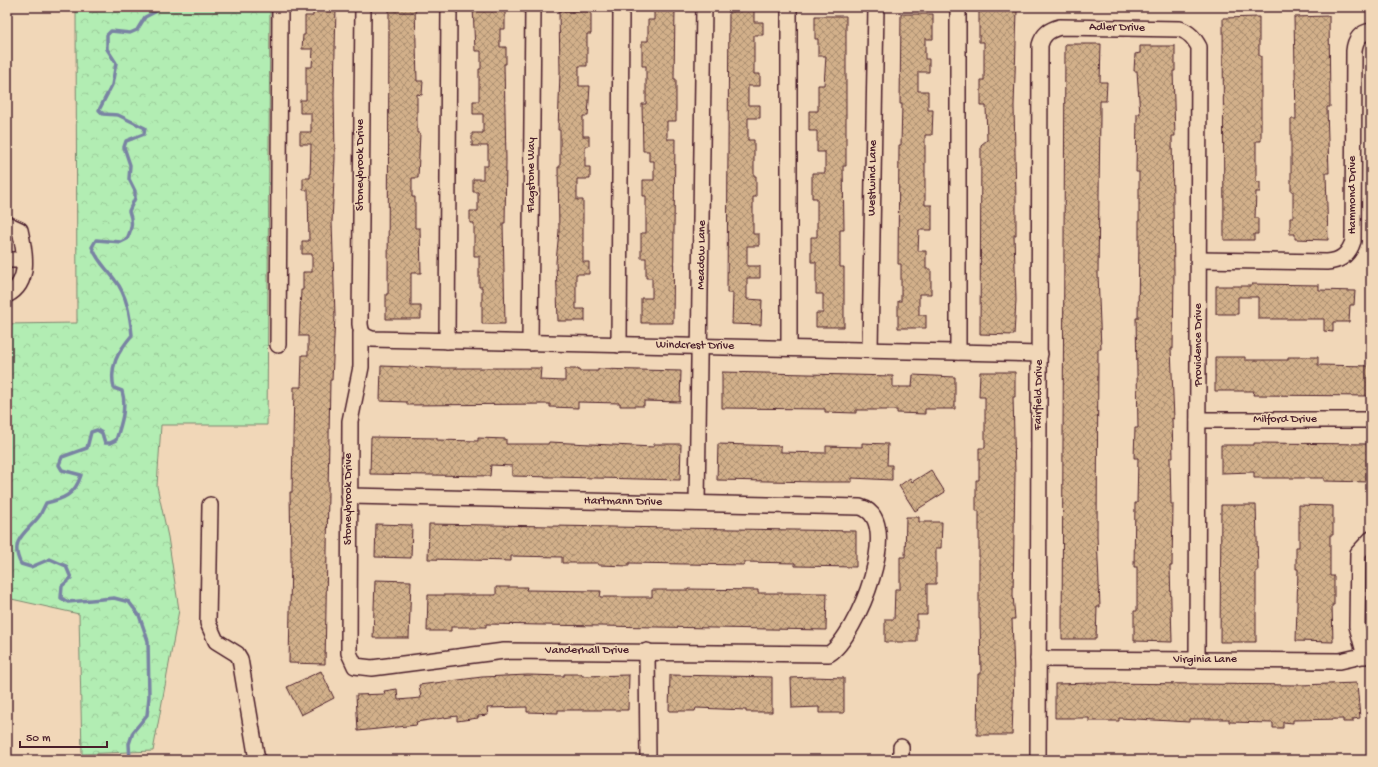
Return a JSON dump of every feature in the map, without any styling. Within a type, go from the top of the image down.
[{"type":"street","points":[[278,345],[280,7]]},
{"type":"street","name":"Stoneybrook Drive","points":[[355,666],[349,653],[349,496],[350,421],[361,367],[363,7]]},
{"type":"street","points":[[447,341],[449,7]]},
{"type":"street","name":"Flagstone Way","points":[[530,343],[533,7]]},
{"type":"street","points":[[619,344],[621,7]]},
{"type":"street","name":"Meadow Lane","points":[[697,503],[704,7]]},
{"type":"street","points":[[788,348],[789,7]]},
{"type":"street","name":"Westwind Lane","points":[[870,349],[876,7]]},
{"type":"street","points":[[958,7],[958,352]]},
{"type":"street","name":"Adler Drive","points":[[1046,33],[1060,27],[1180,29],[1188,33]]},
{"type":"street","name":"Fairfield Drive","points":[[1038,760],[1040,45],[1046,33]]},
{"type":"street","name":"Providence Drive","points":[[1188,33],[1195,39],[1199,46],[1197,660]]},
{"type":"street","name":"Hammond Drive","points":[[1199,260],[1327,262],[1335,261],[1347,254],[1353,241],[1354,51],[1357,39],[1366,33]]},
{"type":"street","points":[[7,224],[20,230],[25,250],[22,281],[14,292],[7,295]]},
{"type":"street","points":[[7,260],[24,260]]},
{"type":"street","name":"Windcrest Drive","points":[[361,328],[365,337],[372,340],[870,349],[1040,354]]},
{"type":"street","name":"Milford Drive","points":[[1198,420],[1371,420]]},
{"type":"street","name":"Hartmann Drive","points":[[349,496],[860,507],[870,510],[875,517],[878,533],[875,564],[865,601],[857,618],[834,651],[821,656]]},
{"type":"street","points":[[210,505],[208,623],[216,641],[237,654],[240,659],[257,760]]},
{"type":"street","points":[[1368,655],[1357,626],[1358,553],[1371,539]]},
{"type":"street","name":"Vanderhall Drive","points":[[355,666],[372,668],[504,651],[647,651],[821,656]]},
{"type":"street","points":[[647,651],[648,760]]},
{"type":"street","name":"Virginia Lane","points":[[1038,659],[1340,662],[1368,655]]},
{"type":"green space","points":[[76,7],[270,7],[267,425],[161,425],[157,486],[168,537],[179,610],[153,751],[82,754],[79,614],[7,598],[7,324],[77,323]]},
{"type":"building","points":[[313,7],[336,7],[334,94],[335,158],[332,222],[335,316],[332,380],[330,380],[325,664],[289,663],[291,557],[290,492],[292,492],[294,387],[301,387],[302,355],[308,355],[308,336],[299,336],[303,272],[312,272],[312,254],[302,254],[302,241],[309,241],[308,190],[303,190],[303,178],[310,178],[311,144],[300,144],[300,132],[311,132],[311,113],[300,113],[300,100],[306,100],[306,67],[312,67],[313,49],[302,49],[303,35],[305,35],[305,16],[313,16]]},
{"type":"building","points":[[389,7],[415,7],[417,81],[423,81],[422,95],[417,94],[417,133],[420,133],[418,178],[412,178],[412,197],[415,197],[415,228],[420,228],[421,273],[411,273],[411,306],[421,306],[421,319],[386,319],[386,294],[388,294]]},
{"type":"building","points":[[473,7],[505,7],[505,29],[500,29],[500,47],[506,47],[506,64],[504,64],[506,160],[505,223],[503,223],[505,324],[482,324],[482,287],[479,287],[479,256],[474,256],[474,223],[470,223],[470,211],[478,211],[478,192],[473,192],[473,179],[483,179],[483,166],[488,166],[488,146],[472,146],[472,133],[483,133],[483,114],[473,114],[473,101],[479,101],[479,69],[481,69],[481,51],[475,51]]},
{"type":"building","points":[[729,7],[754,7],[754,22],[763,22],[763,35],[754,35],[754,74],[760,74],[760,86],[748,86],[748,105],[760,105],[760,118],[748,118],[748,140],[754,140],[754,176],[756,176],[756,197],[753,197],[753,234],[759,234],[759,246],[747,246],[747,266],[760,266],[760,278],[747,278],[747,299],[762,300],[761,325],[732,324],[733,293],[727,293]]},
{"type":"building","points":[[654,9],[675,9],[674,79],[676,79],[676,121],[667,121],[667,139],[675,139],[673,323],[641,323],[641,298],[652,298],[652,278],[646,278],[646,258],[641,258],[641,233],[646,233],[646,196],[643,196],[643,180],[654,180],[654,161],[649,161],[649,151],[643,151],[642,104],[646,104],[646,66],[642,66],[642,41],[648,41],[648,20],[654,20]]},
{"type":"building","points":[[559,11],[591,11],[591,34],[587,34],[587,66],[579,66],[579,86],[590,86],[588,116],[583,116],[583,136],[589,136],[589,146],[585,146],[585,167],[590,167],[590,179],[577,179],[577,200],[583,200],[583,262],[589,262],[589,274],[576,274],[576,309],[585,309],[585,321],[558,321],[556,262],[559,231],[558,167],[560,167],[560,130],[558,130],[560,72]]},
{"type":"building","points":[[979,11],[1017,11],[1014,106],[1016,235],[1014,235],[1016,300],[1014,335],[980,334],[981,145],[987,140],[986,106],[981,106],[981,80],[984,80],[984,42],[979,42]]},
{"type":"building","points":[[901,14],[933,14],[933,39],[925,39],[925,59],[929,59],[929,72],[918,72],[918,91],[928,91],[928,110],[933,110],[932,135],[925,135],[925,205],[932,205],[932,230],[919,230],[918,251],[926,251],[926,269],[931,269],[931,294],[919,294],[919,315],[926,315],[926,328],[898,328],[898,301],[901,301],[901,264],[898,264],[899,145],[901,145],[902,104],[900,104]]},
{"type":"building","points":[[815,16],[846,16],[846,166],[843,166],[844,230],[840,230],[840,267],[844,267],[844,327],[816,327],[816,313],[823,313],[823,294],[816,294],[816,262],[811,262],[811,237],[817,237],[817,198],[812,198],[812,173],[825,173],[825,152],[817,152],[817,131],[809,131],[809,111],[818,111],[818,85],[824,85],[826,56],[818,56],[818,39],[815,39]]},
{"type":"building","points":[[1329,16],[1330,107],[1327,107],[1329,173],[1326,173],[1328,240],[1295,239],[1295,234],[1290,234],[1290,217],[1293,217],[1293,191],[1291,191],[1291,119],[1296,119],[1294,17]]},
{"type":"building","points":[[1259,17],[1259,56],[1261,56],[1261,141],[1256,141],[1256,182],[1260,182],[1260,192],[1256,192],[1255,218],[1258,218],[1258,234],[1254,234],[1254,240],[1224,240],[1223,18]]},
{"type":"building","points":[[1065,44],[1101,44],[1100,82],[1107,82],[1106,101],[1100,101],[1098,274],[1101,349],[1098,349],[1097,536],[1100,607],[1097,607],[1096,639],[1062,639]]},
{"type":"building","points":[[1140,46],[1175,46],[1175,71],[1173,71],[1175,136],[1172,136],[1174,272],[1173,349],[1171,349],[1174,419],[1172,418],[1173,458],[1170,458],[1171,504],[1173,504],[1172,566],[1170,566],[1172,642],[1134,641],[1134,611],[1137,611],[1137,567],[1134,567],[1135,503],[1137,503],[1138,458],[1134,458],[1135,428],[1138,428],[1136,318],[1138,318],[1139,238],[1139,172],[1136,172],[1137,114],[1140,114],[1137,71],[1134,71],[1135,54],[1140,53]]},
{"type":"building","points":[[1252,284],[1319,285],[1319,290],[1355,291],[1354,305],[1350,305],[1349,322],[1333,322],[1333,332],[1324,331],[1324,319],[1258,319],[1258,297],[1238,297],[1238,314],[1216,314],[1216,286],[1252,286]]},
{"type":"building","points":[[1215,357],[1245,357],[1245,360],[1288,360],[1288,357],[1318,357],[1318,365],[1371,366],[1371,396],[1253,395],[1254,391],[1215,391]]},
{"type":"building","points":[[381,366],[438,368],[541,368],[540,380],[565,381],[565,369],[579,369],[579,371],[598,371],[598,369],[681,371],[680,402],[644,401],[644,406],[620,406],[620,403],[578,402],[578,408],[550,407],[550,404],[407,405],[407,402],[380,401]]},
{"type":"building","points":[[722,372],[893,376],[893,387],[912,387],[913,375],[955,377],[955,409],[925,409],[925,414],[897,413],[897,410],[856,410],[856,413],[825,412],[825,409],[722,408]]},
{"type":"building","points":[[980,372],[1015,372],[1015,397],[1013,397],[1015,473],[1013,595],[1015,619],[1012,619],[1014,674],[1012,735],[977,735],[978,674],[981,674],[979,619],[979,511],[976,511],[976,480],[979,480],[979,448],[985,448],[985,397],[979,397]]},
{"type":"building","points":[[371,437],[437,438],[437,440],[478,441],[478,438],[506,439],[506,444],[548,444],[549,442],[654,447],[654,444],[681,444],[680,480],[512,476],[512,466],[491,465],[490,476],[370,474]]},
{"type":"building","points":[[862,443],[888,444],[887,465],[892,465],[892,480],[852,478],[852,482],[818,482],[717,480],[718,444],[781,446],[781,452],[826,453],[826,446],[862,447]]},
{"type":"building","points":[[1254,443],[1371,444],[1371,482],[1324,481],[1324,478],[1254,478],[1254,472],[1221,473],[1221,445],[1254,445]]},
{"type":"building","points":[[931,470],[945,492],[915,511],[899,486],[910,478],[912,482]]},
{"type":"building","points":[[1221,505],[1256,505],[1258,571],[1256,571],[1256,642],[1220,642]]},
{"type":"building","points":[[1299,505],[1333,506],[1333,535],[1330,535],[1330,576],[1334,576],[1334,605],[1332,605],[1333,642],[1296,641],[1298,569],[1296,569],[1296,547],[1299,547]]},
{"type":"building","points":[[906,517],[919,517],[919,522],[942,522],[941,548],[936,548],[936,584],[927,584],[927,615],[917,615],[917,642],[885,642],[885,619],[894,619],[895,589],[900,589],[900,557],[905,557]]},
{"type":"building","points":[[376,524],[412,525],[411,558],[375,557]]},
{"type":"building","points":[[429,524],[856,531],[856,567],[795,566],[795,563],[744,562],[744,565],[629,563],[629,566],[598,565],[598,563],[562,563],[562,557],[511,556],[511,561],[428,559]]},
{"type":"building","points":[[375,580],[411,581],[409,638],[373,638]]},
{"type":"building","points":[[496,587],[527,587],[526,590],[601,591],[600,597],[652,597],[652,590],[688,589],[758,590],[758,593],[827,593],[826,630],[486,624],[486,627],[451,627],[451,631],[427,631],[428,595],[496,595]]},
{"type":"building","points":[[321,671],[334,698],[301,715],[287,687]]},
{"type":"building","points":[[564,674],[582,674],[582,676],[629,675],[628,710],[558,710],[558,713],[527,712],[527,707],[487,708],[488,715],[478,716],[478,718],[457,721],[457,716],[416,722],[417,725],[358,731],[356,695],[385,694],[384,691],[397,689],[398,700],[421,698],[419,685],[482,677],[528,675],[564,676]]},
{"type":"building","points":[[670,675],[772,677],[772,712],[746,712],[746,710],[696,708],[695,711],[669,711]]},
{"type":"building","points":[[791,678],[844,678],[844,713],[819,713],[819,707],[792,708]]},
{"type":"building","points":[[1357,683],[1360,718],[1353,719],[1353,722],[1343,722],[1343,719],[1293,720],[1293,723],[1283,722],[1283,728],[1273,728],[1273,723],[1229,722],[1229,719],[1189,719],[1189,722],[1119,718],[1119,721],[1089,721],[1089,718],[1055,718],[1055,684],[1300,685]]},
{"type":"waterway","points":[[130,760],[129,744],[133,732],[147,715],[149,697],[148,641],[139,615],[129,602],[114,598],[68,602],[61,598],[62,586],[71,578],[66,566],[50,559],[31,567],[21,564],[17,548],[21,536],[40,515],[46,503],[58,500],[68,495],[72,492],[78,482],[81,475],[62,470],[59,465],[62,457],[87,448],[91,432],[97,430],[102,433],[105,443],[110,443],[116,440],[121,422],[124,403],[122,391],[114,388],[113,373],[119,353],[132,335],[130,320],[125,299],[119,286],[100,261],[92,247],[96,240],[121,242],[127,239],[131,225],[129,211],[135,198],[135,191],[129,179],[130,165],[124,147],[126,141],[144,134],[145,128],[118,115],[103,114],[99,110],[112,85],[116,63],[107,49],[107,35],[111,31],[130,33],[137,30],[145,17],[155,12],[157,7]]}]
